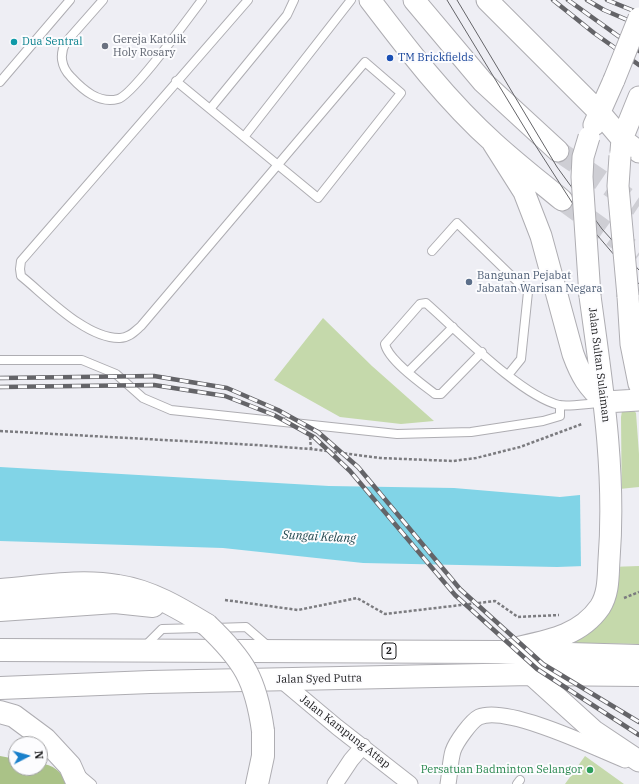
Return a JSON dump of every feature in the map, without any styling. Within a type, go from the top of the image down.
[{"type":"main road","points":[[0,590],[77,584],[118,586],[158,598],[207,625],[230,647],[249,675],[259,701],[263,731],[263,756],[257,784]]},
{"type":"main road","points":[[0,610],[115,602],[135,603],[157,607],[180,614],[207,625]]},
{"type":"main road","name":"2","points":[[0,650],[139,652],[273,650],[499,652],[639,656]]},
{"type":"main road","name":"Jalan Syed Putra","points":[[0,688],[150,682],[531,674],[639,675]]},
{"type":"main road","points":[[0,712],[14,716],[45,739],[74,775]]},
{"type":"street","points":[[370,0],[400,40],[444,93],[493,143],[562,200]]},
{"type":"street","points":[[414,0],[482,82],[558,151]]},
{"type":"street","points":[[487,0],[600,113],[627,149]]},
{"type":"street","name":"Jalan Sultan Sulaiman","points":[[499,652],[554,640],[568,634],[591,618],[600,606],[607,591],[612,518],[605,402],[590,296],[582,177],[583,157],[589,137],[639,18]]},
{"type":"street","points":[[639,97],[618,186],[632,344],[639,384]]},
{"type":"street","points":[[493,143],[524,192],[541,236],[573,354],[580,373],[589,388],[605,402],[639,400]]},
{"type":"street","points":[[531,674],[594,731],[639,761]]},
{"type":"street","name":"Jalan Kampung Attap","points":[[281,680],[336,727],[363,746],[410,784]]},
{"type":"street","points":[[448,784],[454,749],[469,726],[479,717],[492,714],[531,722],[639,765]]},
{"type":"street","points":[[335,784],[351,760],[363,746]]},
{"type":"lane","points":[[0,82],[70,0]]},
{"type":"lane","points":[[103,0],[66,42],[62,50],[61,58],[66,72],[79,86],[94,97],[116,100],[123,97],[148,71],[202,0]]},
{"type":"lane","points":[[176,81],[278,166],[318,198],[401,93],[366,62],[278,166],[141,326],[129,335],[120,338],[107,335],[87,328],[21,276],[21,261],[176,81],[248,0]]},
{"type":"lane","points":[[210,109],[287,15],[294,0]]},
{"type":"lane","points":[[244,137],[351,0]]},
{"type":"lane","points":[[432,251],[457,223],[528,292],[520,359],[508,375]]},
{"type":"lane","points":[[482,352],[441,394],[435,394],[408,372],[386,351],[385,344],[420,304],[426,303],[453,327],[482,352],[508,375],[536,394],[560,405],[605,402]]},
{"type":"lane","points":[[408,372],[453,327]]},
{"type":"lane","points":[[0,360],[82,360],[116,374],[144,398],[171,410],[396,434],[471,432],[543,420],[560,416],[560,405]]},
{"type":"lane","points":[[74,775],[92,784]]},
{"type":"path","points":[[0,431],[264,445],[311,449],[380,458],[453,461],[476,458],[520,447],[582,424]]},
{"type":"path","points":[[225,600],[298,610],[357,598],[385,614],[495,601],[518,618],[563,615]]},
{"type":"green space","points":[[323,318],[372,366],[434,421],[401,424],[340,417],[274,380]]},
{"type":"green space","points":[[632,408],[636,413],[639,454],[639,644],[575,643],[576,640],[597,627],[615,599],[620,570],[622,520],[621,417],[622,411]]},
{"type":"green space","points":[[0,756],[8,758],[8,776],[48,776],[48,765],[60,772],[65,779],[66,784],[0,784]]},
{"type":"green space","name":"Persatuan Badminton Selangor","points":[[585,756],[624,784],[565,784]]},
{"type":"water","name":"Sungai Kelang","points":[[0,467],[329,486],[454,488],[560,497],[639,489],[639,564],[557,567],[363,563],[223,548],[0,541]]},
{"type":"pier","points":[[639,487],[639,566],[581,568],[580,493]]},
{"type":"tunnel","points":[[558,151],[639,206]]},
{"type":"tunnel","points":[[562,200],[639,255]]},
{"type":"tram line","points":[[447,0],[532,140],[580,215],[639,284]]},
{"type":"tram line","points":[[457,0],[557,167],[602,229],[639,270]]},
{"type":"railway","points":[[553,0],[594,33],[639,65]]},
{"type":"railway","points":[[568,0],[639,51]]},
{"type":"railway","points":[[587,0],[604,10],[639,25]]},
{"type":"railway","points":[[607,0],[639,13]]},
{"type":"railway","points":[[0,378],[154,376],[227,388],[278,410],[318,432],[358,467],[460,589],[543,664],[639,722]]},
{"type":"railway","points":[[0,387],[154,385],[225,396],[274,415],[314,437],[350,471],[455,595],[537,669],[639,735]]},
{"type":"place","name":"Dua Sentral","points":[[14,42]]},
{"type":"place","name":"Gereja Katolik Holy Rosary","points":[[105,46]]},
{"type":"place","name":"TM Brickfields","points":[[390,58]]},
{"type":"place","name":"Bangunan Pejabat Jabatan Warisan Negara","points":[[469,282]]},
{"type":"place","name":"Persatuan Badminton Selangor","points":[[590,770]]}]
